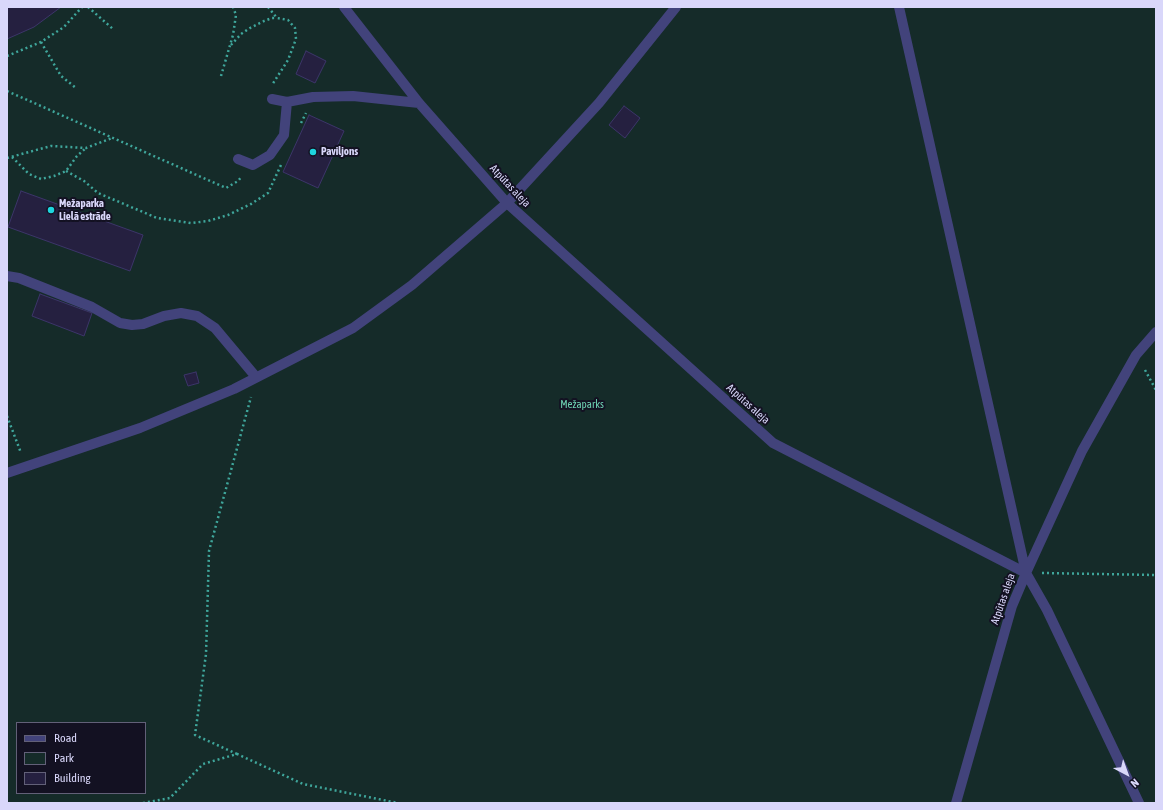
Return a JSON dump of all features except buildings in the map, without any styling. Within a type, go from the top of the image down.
[{"type":"street","name":"Atpūtas aleja","points":[[344,7],[419,103],[507,204],[773,443],[1026,573],[1012,606],[956,803]]},
{"type":"street","points":[[7,473],[140,428],[234,389],[353,328],[412,285],[507,204],[599,103],[676,7]]},
{"type":"street","points":[[899,7],[1026,573],[1047,610],[1139,803]]},
{"type":"street","points":[[270,95],[287,102],[313,97],[353,96],[419,103]]},
{"type":"street","points":[[238,159],[253,165],[270,155],[284,135],[287,102]]},
{"type":"street","points":[[7,276],[19,278],[92,306],[120,323],[132,325],[143,324],[168,315],[181,313],[197,316],[214,328],[256,377]]},
{"type":"street","points":[[1026,573],[1082,451],[1136,355],[1156,332]]},
{"type":"path","points":[[7,56],[41,42],[64,27],[82,7]]},
{"type":"path","points":[[88,7],[113,29]]},
{"type":"path","points":[[221,76],[230,47],[236,15],[233,7]]},
{"type":"path","points":[[268,7],[277,18]]},
{"type":"path","points":[[230,47],[235,40],[250,28],[268,19],[277,18],[288,20],[295,28],[296,39],[288,60],[270,95]]},
{"type":"path","points":[[41,42],[61,76],[76,88]]},
{"type":"path","points":[[7,91],[226,188],[238,181],[253,165]]},
{"type":"path","points":[[12,157],[29,174],[40,179],[54,176],[66,171],[77,156],[86,148],[113,138]]},
{"type":"path","points":[[7,158],[51,146],[86,148]]},
{"type":"path","points":[[66,171],[84,181],[98,193],[157,218],[191,223],[208,221],[251,204]]},
{"type":"path","points":[[1136,355],[1156,390]]},
{"type":"path","points":[[256,377],[209,551],[206,654],[195,735],[303,784],[398,803]]},
{"type":"path","points":[[7,416],[26,467]]},
{"type":"path","points":[[1026,573],[1156,575]]},
{"type":"path","points":[[143,803],[170,798],[203,764],[236,754]]},
{"type":"green space","name":"Mežaparks","points":[[7,7],[1156,7],[1156,803],[7,803]]},
{"type":"place","name":"Paviljons","points":[[313,152]]},
{"type":"place","name":"Mežaparka Lielā estrāde","points":[[51,210]]}]
